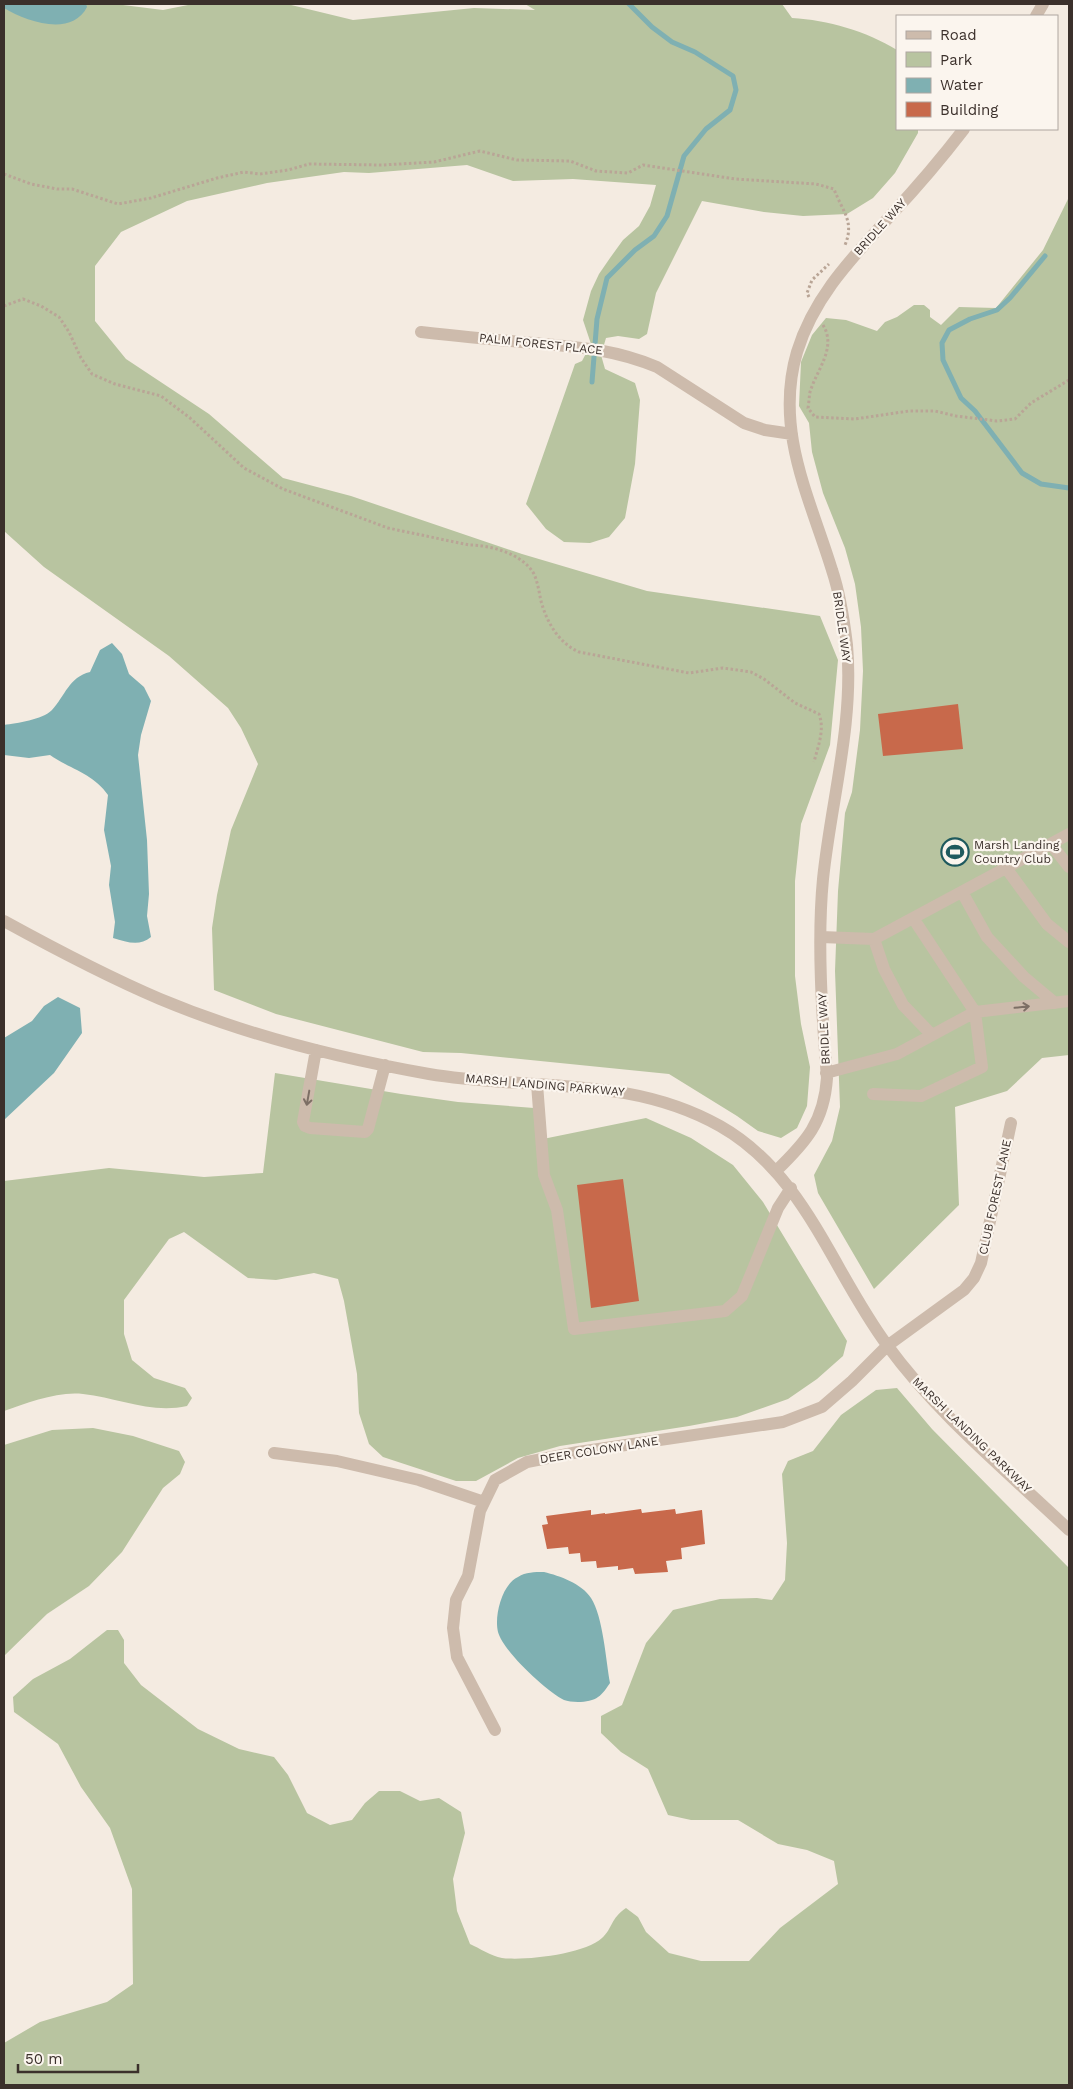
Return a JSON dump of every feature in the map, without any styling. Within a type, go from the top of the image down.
[{"type":"street","points":[[1037,15],[1043,4]]},
{"type":"street","name":"BRIDLE WAY","points":[[776,1171],[811,1134],[819,1118],[825,1096],[826,1073],[821,937],[823,880],[847,722],[849,683],[847,644],[833,572],[804,493],[792,434],[789,396],[794,367],[807,324],[821,297],[838,273],[935,167],[963,130]]},
{"type":"street","name":"PALM FOREST PLACE","points":[[421,332],[571,345],[605,351],[642,361],[657,367],[688,386],[724,412],[744,423],[765,430],[792,434]]},
{"type":"street","points":[[821,937],[874,939],[1069,834]]},
{"type":"street","points":[[1052,844],[1069,867]]},
{"type":"street","points":[[1006,868],[1046,924],[1069,942]]},
{"type":"street","points":[[962,892],[987,936],[1024,977],[1054,1003]]},
{"type":"street","points":[[873,1094],[921,1096],[982,1068],[976,1012],[913,918]]},
{"type":"street","name":"MARSH LANDING PARKWAY","points":[[4,920],[103,974],[224,1024],[316,1050],[385,1065],[474,1080],[592,1087],[628,1092],[663,1100],[691,1111],[722,1127],[751,1148],[776,1171],[790,1188],[809,1214],[887,1346],[914,1380],[1069,1530]]},
{"type":"street","points":[[874,939],[884,969],[903,1005],[932,1035]]},
{"type":"street","points":[[826,1073],[897,1054],[976,1012],[1069,1001]]},
{"type":"street","points":[[316,1050],[303,1122],[305,1126],[310,1128],[365,1132],[368,1129],[385,1065]]},
{"type":"street","points":[[537,1084],[544,1175],[557,1210],[574,1329],[725,1311],[742,1296],[778,1208],[790,1188]]},
{"type":"street","name":"CLUB FOREST LANE","points":[[887,1346],[964,1290],[974,1278],[982,1263],[1011,1123]]},
{"type":"street","name":"DEER COLONY LANE","points":[[495,1730],[457,1657],[454,1628],[456,1600],[468,1576],[480,1511],[495,1480],[527,1462],[578,1452],[783,1422],[822,1407],[852,1381],[887,1346]]},
{"type":"street","points":[[274,1453],[337,1461],[419,1480],[484,1502]]},
{"type":"path","points":[[4,174],[30,184],[57,189],[72,189],[118,204],[151,198],[244,172],[260,174],[288,170],[309,164],[382,165],[434,162],[480,151],[518,160],[570,162],[596,171],[619,174],[628,173],[643,165],[716,177]]},
{"type":"path","points":[[4,306],[23,299],[41,306],[59,317],[69,332],[81,358],[92,374],[115,384],[161,396],[190,418],[244,468],[283,489],[388,528],[469,545],[483,545],[513,556],[527,564],[534,574],[544,612],[558,636],[567,646],[580,652],[689,672],[722,668],[751,672],[764,679],[795,703],[819,714],[822,730],[814,762]]},
{"type":"path","points":[[956,416],[998,421],[1015,419],[1031,403],[1069,380]]},
{"type":"green space","points":[[4,4],[115,4],[163,10],[193,4],[287,4],[353,20],[474,8],[535,10],[525,4],[782,4],[792,18],[819,21],[860,32],[896,49],[896,130],[918,130],[918,133],[895,173],[873,198],[847,214],[803,216],[764,212],[702,201],[656,293],[647,334],[639,339],[618,336],[606,338],[601,355],[605,369],[635,383],[640,400],[635,464],[625,518],[609,537],[590,543],[564,542],[546,529],[526,504],[575,364],[582,361],[591,344],[583,320],[591,291],[599,274],[623,240],[639,226],[650,206],[656,185],[573,179],[513,181],[467,165],[369,173],[344,172],[267,183],[187,201],[121,232],[95,266],[95,321],[126,359],[209,414],[283,478],[351,496],[522,554],[647,591],[820,616],[838,660],[830,745],[801,824],[795,881],[795,976],[801,1024],[810,1067],[807,1106],[797,1128],[781,1138],[758,1131],[669,1074],[461,1053],[423,1052],[276,1014],[214,990],[212,928],[217,895],[231,830],[258,764],[241,728],[228,708],[169,656],[44,567],[4,531]]},
{"type":"green space","name":"Marsh Landing Country Club","points":[[1069,197],[1069,1055],[1042,1058],[1007,1091],[955,1107],[959,1205],[874,1289],[818,1193],[814,1175],[832,1141],[840,1107],[835,971],[838,891],[845,813],[852,792],[860,730],[863,671],[861,627],[855,584],[845,548],[823,493],[812,452],[809,423],[799,406],[801,362],[812,335],[826,318],[846,320],[877,331],[885,322],[897,317],[914,305],[924,305],[930,310],[930,317],[941,325],[959,307],[996,308],[1043,250]]},
{"type":"green space","points":[[275,1073],[458,1102],[534,1108],[538,1140],[646,1118],[691,1138],[733,1165],[763,1202],[847,1341],[843,1356],[817,1379],[788,1399],[737,1417],[560,1446],[518,1458],[476,1481],[456,1481],[383,1457],[369,1444],[359,1413],[357,1374],[344,1301],[338,1279],[314,1273],[276,1280],[248,1278],[184,1232],[169,1239],[124,1300],[124,1334],[132,1360],[154,1378],[185,1388],[192,1398],[187,1406],[174,1408],[148,1407],[83,1394],[63,1394],[43,1398],[4,1411],[4,1181],[109,1168],[204,1177],[263,1173]]},
{"type":"green space","points":[[897,1388],[932,1429],[1069,1568],[1069,2085],[4,2085],[4,2043],[40,2022],[107,2002],[133,1984],[132,1889],[110,1828],[81,1787],[58,1744],[14,1712],[13,1697],[33,1679],[70,1659],[107,1630],[118,1630],[124,1640],[124,1663],[141,1685],[198,1729],[239,1749],[274,1757],[288,1775],[307,1813],[330,1825],[352,1820],[365,1803],[379,1791],[400,1791],[420,1801],[439,1798],[461,1812],[465,1833],[453,1879],[457,1911],[470,1944],[489,1954],[512,1959],[539,1957],[569,1952],[594,1944],[602,1938],[617,1916],[626,1908],[638,1917],[646,1932],[669,1953],[701,1961],[749,1961],[780,1928],[838,1884],[834,1861],[807,1850],[778,1844],[738,1820],[691,1820],[668,1815],[648,1769],[621,1752],[601,1733],[601,1716],[622,1705],[646,1643],[673,1610],[720,1599],[757,1598],[772,1600],[785,1580],[787,1543],[782,1474],[788,1461],[813,1451],[841,1415],[876,1390]]},
{"type":"green space","points":[[93,1428],[133,1436],[179,1451],[185,1462],[180,1474],[163,1488],[122,1552],[89,1586],[47,1614],[4,1656],[4,1445],[52,1430]]},
{"type":"water","points":[[4,4],[86,4],[87,7],[80,16],[71,22],[49,24],[25,18],[4,8]]},
{"type":"water","points":[[112,643],[122,654],[129,674],[144,687],[151,701],[141,735],[138,755],[147,840],[149,894],[147,916],[151,937],[137,943],[113,938],[115,922],[109,885],[111,866],[104,830],[108,795],[89,777],[50,755],[29,758],[4,755],[4,725],[42,716],[52,710],[77,678],[90,672],[100,650]]},
{"type":"water","points":[[58,997],[80,1008],[82,1033],[54,1073],[4,1120],[4,1038],[32,1021],[44,1006]]},
{"type":"water","points":[[544,1572],[563,1578],[582,1588],[595,1606],[604,1639],[610,1683],[602,1694],[595,1699],[572,1702],[556,1695],[526,1670],[508,1649],[498,1632],[498,1609],[508,1586],[512,1581],[524,1574]]},
{"type":"building","points":[[958,704],[963,749],[883,756],[878,714]]},
{"type":"building","points":[[623,1179],[639,1301],[591,1308],[577,1185]]},
{"type":"building","points":[[641,1509],[642,1513],[675,1509],[676,1514],[702,1510],[705,1544],[681,1548],[682,1559],[666,1561],[668,1572],[635,1574],[633,1568],[618,1570],[618,1566],[597,1568],[596,1561],[581,1562],[580,1553],[569,1554],[568,1547],[547,1549],[542,1525],[548,1524],[546,1516],[591,1510],[591,1515]]},
{"type":"waterway","points":[[592,382],[597,319],[607,278],[635,250],[654,236],[667,216],[684,156],[706,129],[730,110],[736,90],[733,76],[695,52],[672,42],[652,27],[629,4]]},
{"type":"waterway","points":[[1045,256],[1010,298],[997,310],[970,319],[949,330],[942,343],[943,360],[961,398],[975,411],[1022,473],[1041,484],[1069,488]]},
{"type":"place","name":"Marsh Landing Country Club","points":[[955,852]]}]
